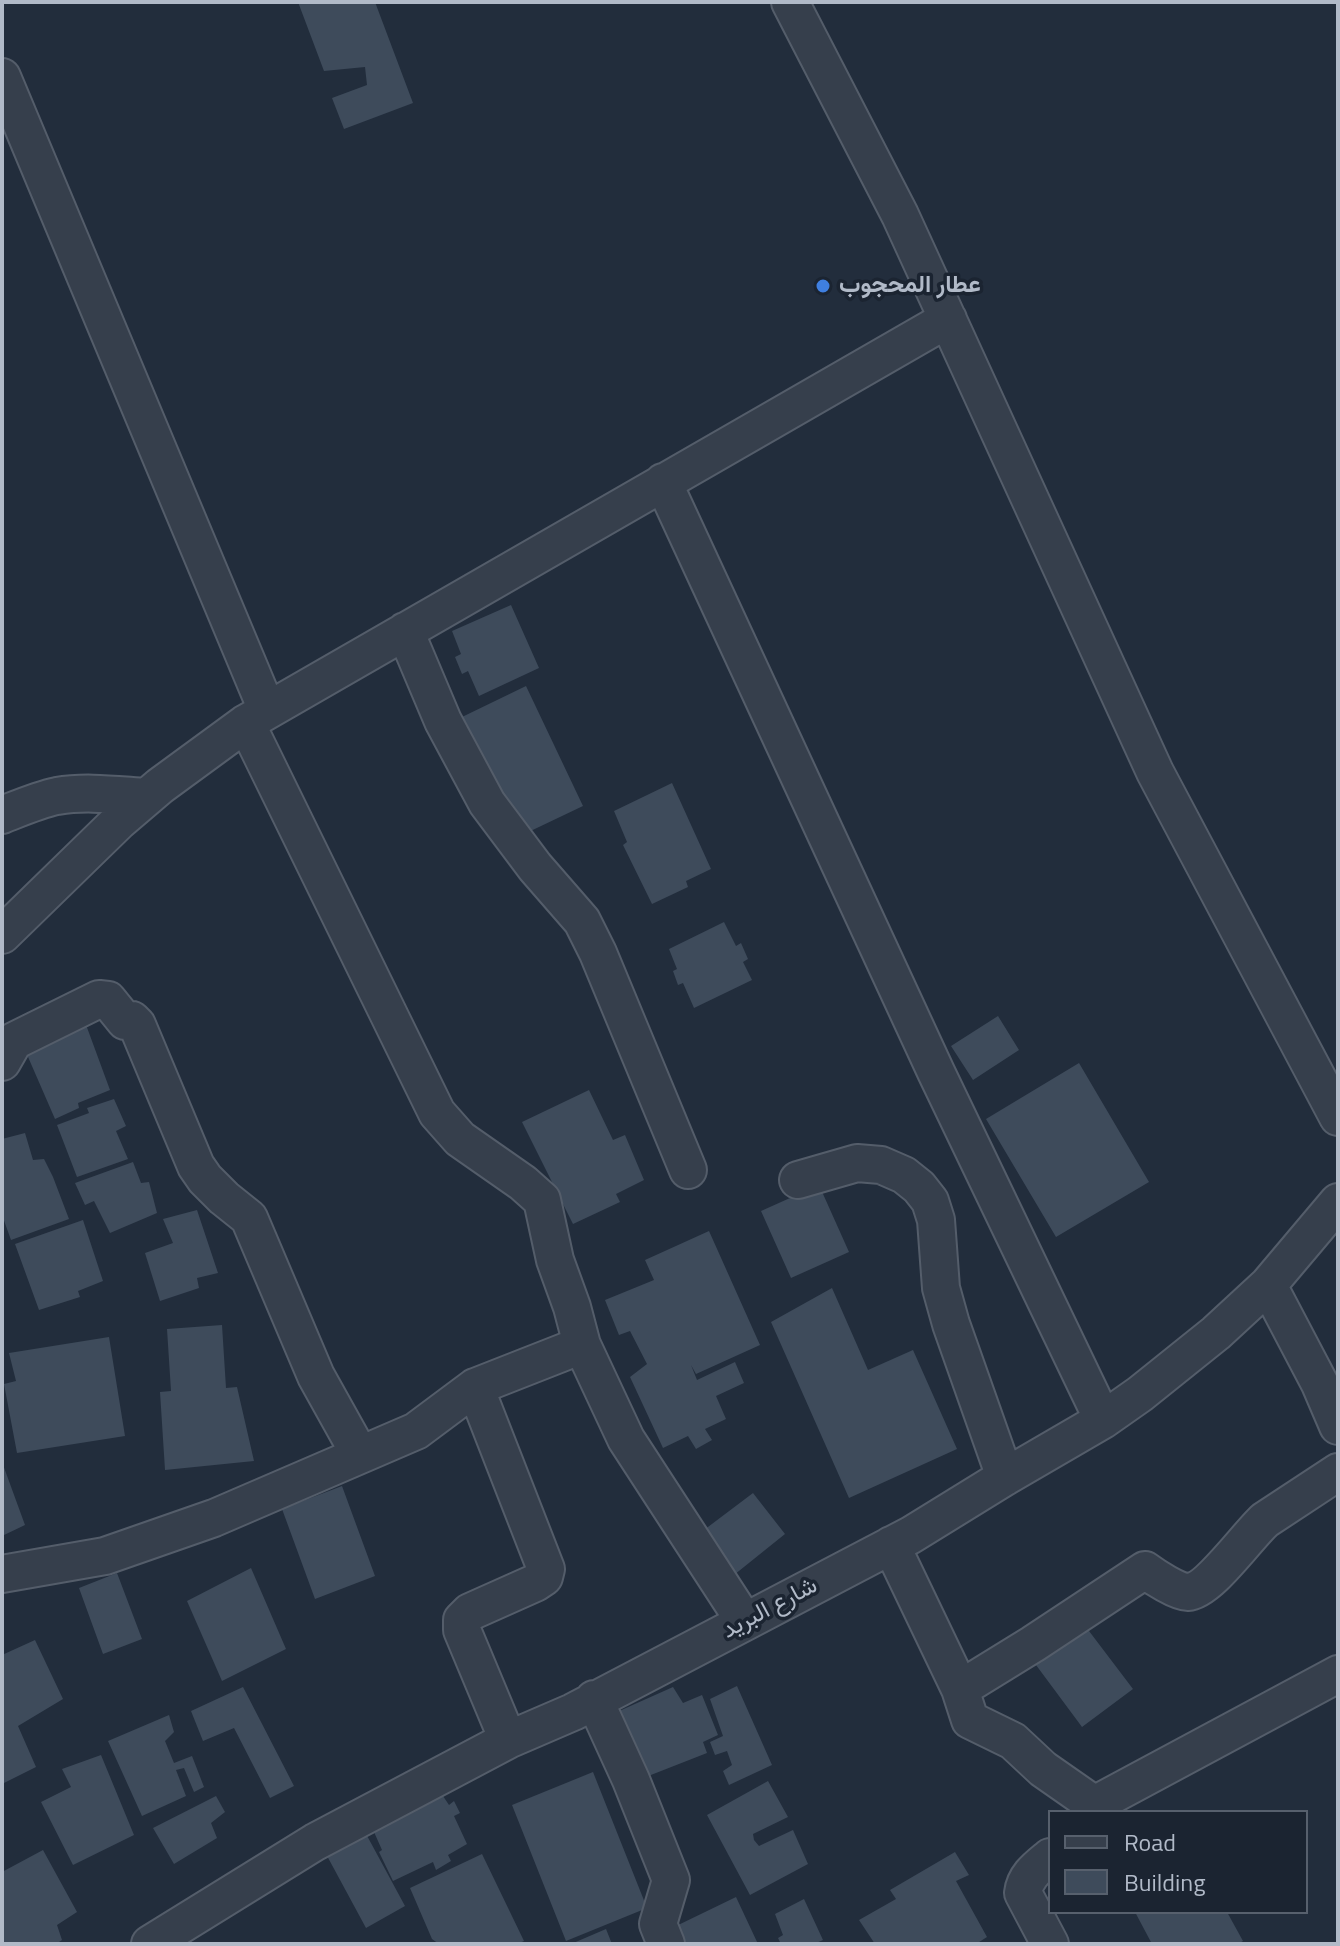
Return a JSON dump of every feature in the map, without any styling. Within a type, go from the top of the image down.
[{"type":"street","points":[[790,2],[900,215],[1155,772],[1338,1117]]},
{"type":"street","points":[[2,77],[257,716],[437,1113],[460,1139],[542,1200],[555,1260],[582,1345],[626,1439],[745,1622]]},
{"type":"street","points":[[2,935],[146,797],[257,716],[948,319]]},
{"type":"street","points":[[663,482],[936,1072],[1103,1420]]},
{"type":"street","points":[[405,631],[443,721],[487,803],[535,867],[582,921],[688,1170]]},
{"type":"street","points":[[2,815],[57,796],[99,793],[146,797]]},
{"type":"street","points":[[2,1062],[14,1041],[99,999],[108,1000],[125,1021],[132,1020],[137,1025],[196,1166],[224,1198],[249,1218],[316,1376],[360,1455]]},
{"type":"street","points":[[798,1180],[857,1163],[881,1165],[904,1175],[930,1201],[936,1220],[941,1288],[1005,1477]]},
{"type":"street","name":"شارع البريد","points":[[150,1944],[315,1842],[508,1740],[573,1712],[891,1545],[1103,1420],[1216,1333],[1268,1285],[1338,1202]]},
{"type":"street","points":[[1268,1285],[1320,1384],[1338,1426]]},
{"type":"street","points":[[2,1574],[105,1556],[214,1518],[416,1431],[475,1387],[582,1345]]},
{"type":"street","points":[[475,1387],[546,1569],[544,1577],[535,1583],[470,1612],[462,1620],[462,1630],[508,1740]]},
{"type":"street","points":[[960,1689],[1145,1570],[1163,1584],[1192,1592],[1227,1563],[1254,1529],[1338,1472]]},
{"type":"street","points":[[891,1545],[960,1689],[970,1720],[1013,1741],[1043,1769],[1086,1799],[1091,1809],[1338,1674]]},
{"type":"street","points":[[594,1699],[671,1880],[658,1924],[666,1944]]},
{"type":"street","points":[[1048,1859],[1029,1876],[1023,1893],[1050,1944]]},
{"type":"building","points":[[298,2],[375,2],[413,103],[344,129],[332,98],[367,85],[365,67],[324,71]]},
{"type":"building","points":[[511,605],[539,668],[479,696],[468,671],[462,674],[455,657],[461,654],[452,631]]},
{"type":"building","points":[[526,686],[583,806],[518,837],[462,717]]},
{"type":"building","points":[[672,783],[711,869],[686,881],[688,887],[652,904],[623,845],[627,842],[614,811]]},
{"type":"building","points":[[724,922],[736,946],[741,943],[748,959],[743,962],[752,980],[694,1008],[683,983],[678,985],[673,971],[677,969],[669,949]]},
{"type":"building","points":[[998,1016],[1019,1050],[973,1080],[951,1046]]},
{"type":"building","points":[[85,1022],[110,1090],[78,1103],[79,1108],[55,1119],[25,1050]]},
{"type":"building","points":[[1079,1063],[1149,1182],[1056,1237],[986,1119]]},
{"type":"building","points":[[589,1090],[613,1140],[625,1135],[644,1180],[616,1194],[620,1202],[573,1224],[522,1122]]},
{"type":"building","points":[[114,1099],[126,1126],[116,1131],[128,1159],[77,1177],[57,1125],[89,1113],[87,1108]]},
{"type":"building","points":[[25,1133],[33,1160],[44,1159],[69,1219],[11,1240],[2,1215],[2,1139]]},
{"type":"building","points":[[133,1162],[141,1183],[149,1182],[157,1213],[110,1233],[94,1201],[85,1205],[75,1183]]},
{"type":"building","points":[[819,1185],[849,1252],[791,1278],[761,1211]]},
{"type":"building","points":[[197,1210],[218,1273],[197,1278],[199,1288],[160,1301],[145,1253],[173,1243],[163,1219]]},
{"type":"building","points":[[83,1220],[103,1281],[78,1291],[80,1297],[39,1310],[15,1244]]},
{"type":"building","points":[[709,1231],[760,1345],[696,1374],[691,1365],[697,1380],[735,1362],[744,1383],[716,1396],[726,1419],[705,1429],[712,1440],[696,1449],[688,1436],[663,1448],[630,1377],[647,1364],[630,1331],[619,1335],[605,1300],[654,1280],[645,1260]]},
{"type":"building","points":[[832,1288],[868,1370],[913,1350],[957,1449],[849,1498],[771,1322]]},
{"type":"building","points":[[222,1325],[226,1388],[237,1387],[254,1461],[165,1470],[160,1392],[171,1391],[167,1329]]},
{"type":"building","points":[[109,1337],[125,1436],[17,1453],[4,1384],[16,1381],[9,1353]]},
{"type":"building","points":[[2,1462],[25,1525],[2,1536]]},
{"type":"building","points":[[342,1486],[375,1576],[315,1599],[282,1509]]},
{"type":"building","points":[[753,1493],[785,1534],[729,1579],[696,1536]]},
{"type":"building","points":[[251,1568],[286,1649],[222,1681],[187,1601]]},
{"type":"building","points":[[117,1573],[142,1639],[103,1654],[79,1588]]},
{"type":"building","points":[[1086,1627],[1133,1689],[1082,1727],[1036,1665]]},
{"type":"building","points":[[35,1640],[63,1699],[18,1726],[36,1767],[2,1784],[2,1655]]},
{"type":"building","points":[[737,1686],[772,1765],[729,1785],[723,1771],[732,1765],[727,1751],[715,1755],[710,1742],[723,1736],[710,1699]]},
{"type":"building","points":[[243,1687],[294,1786],[270,1798],[234,1728],[203,1741],[191,1711]]},
{"type":"building","points":[[673,1687],[683,1703],[702,1695],[718,1735],[703,1742],[707,1753],[633,1782],[608,1716]]},
{"type":"building","points":[[169,1715],[174,1732],[165,1741],[174,1763],[192,1756],[204,1787],[194,1792],[184,1768],[176,1770],[186,1796],[142,1816],[108,1741]]},
{"type":"building","points":[[101,1755],[134,1835],[73,1865],[41,1802],[71,1787],[62,1769]]},
{"type":"building","points":[[593,1772],[647,1908],[566,1941],[512,1805]]},
{"type":"building","points":[[768,1781],[788,1817],[753,1834],[754,1840],[759,1846],[793,1830],[808,1864],[750,1895],[707,1815]]},
{"type":"building","points":[[216,1796],[225,1812],[211,1823],[217,1838],[174,1864],[153,1828]]},
{"type":"building","points":[[443,1796],[449,1805],[454,1801],[460,1813],[454,1816],[467,1844],[448,1855],[451,1861],[436,1870],[433,1862],[393,1881],[379,1852],[382,1850],[374,1832]]},
{"type":"building","points":[[365,1832],[405,1906],[366,1928],[326,1854]]},
{"type":"building","points":[[43,1850],[77,1912],[57,1925],[62,1940],[56,1944],[3,1944],[2,1872]]},
{"type":"building","points":[[955,1852],[969,1875],[956,1881],[987,1937],[976,1944],[875,1944],[859,1920],[896,1899],[890,1890]]},
{"type":"building","points":[[482,1854],[524,1941],[517,1944],[439,1944],[432,1939],[410,1888]]},
{"type":"building","points":[[736,1897],[758,1944],[680,1944],[672,1928]]},
{"type":"building","points":[[804,1899],[823,1940],[814,1944],[781,1944],[778,1938],[783,1935],[775,1914]]},
{"type":"building","points":[[1136,1914],[1228,1914],[1243,1941],[1238,1944],[1152,1944]]},
{"type":"building","points":[[606,1929],[612,1944],[571,1944]]},
{"type":"place","name":"عطار المحجوب","points":[[823,286]]}]
